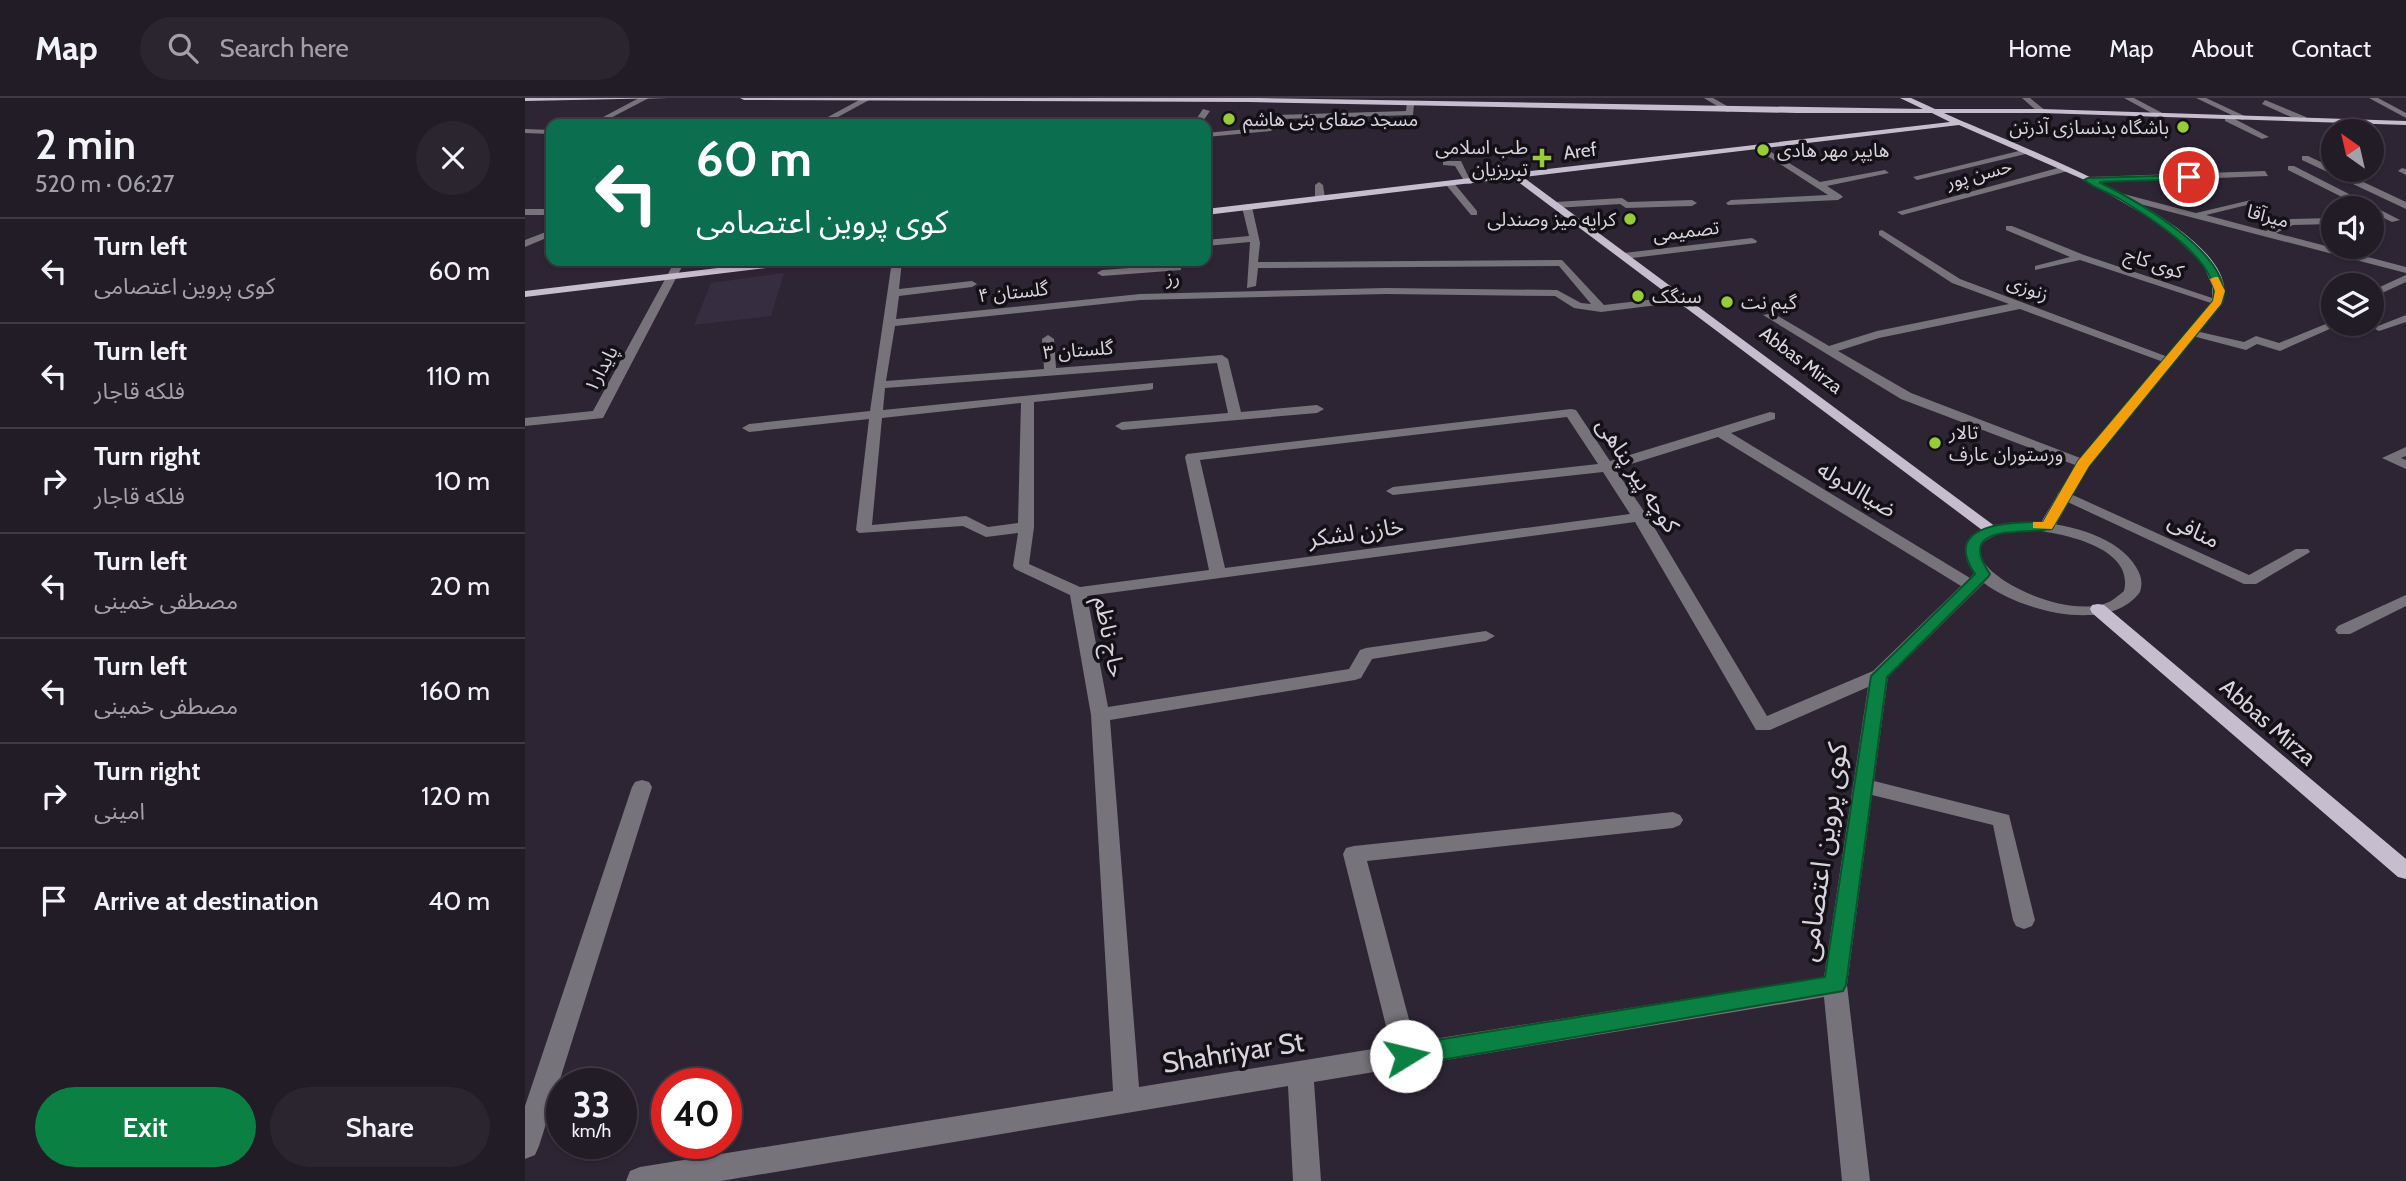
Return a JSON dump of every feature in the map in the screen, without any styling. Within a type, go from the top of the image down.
[{"type":"main road","points":[[525,99],[664,98]]},
{"type":"main road","points":[[744,98],[1251,99],[1730,110],[2042,111],[2406,124]]},
{"type":"main road","points":[[1903,98],[2027,151],[2120,196],[2162,223],[2206,260],[2220,291],[2218,302],[2083,464],[2047,526]]},
{"type":"main road","points":[[1920,98],[1930,111]]},
{"type":"main road","points":[[1879,101],[1930,111]]},
{"type":"main road","points":[[1842,111],[1855,102]]},
{"type":"main road","points":[[1797,111],[1830,120]]},
{"type":"main road","name":"Aref","points":[[1211,211],[1959,123]]},
{"type":"main road","points":[[1838,125],[1844,130],[1842,136]]},
{"type":"main road","name":"Abbas Mirza","points":[[1516,176],[1990,530]]},
{"type":"main road","points":[[525,294],[752,266]]},
{"type":"main road","name":"Abbas Mirza","points":[[2098,609],[2406,871]]},
{"type":"street","points":[[604,119],[645,98]]},
{"type":"street","points":[[1708,98],[1730,110]]},
{"type":"street","points":[[2026,98],[2042,111]]},
{"type":"street","points":[[2128,98],[2162,115]]},
{"type":"street","points":[[2200,98],[2245,118]]},
{"type":"street","points":[[2373,98],[2406,116]]},
{"type":"street","points":[[831,119],[867,99]]},
{"type":"street","points":[[2265,102],[2302,119]]},
{"type":"street","points":[[1211,135],[1271,129],[1277,117],[1410,113],[1410,104]]},
{"type":"street","points":[[1200,119],[1206,111]]},
{"type":"street","points":[[2225,117],[2265,137]]},
{"type":"street","points":[[527,132],[546,132]]},
{"type":"street","points":[[1731,203],[1838,197],[1758,146]]},
{"type":"street","points":[[1917,177],[2027,151]]},
{"type":"street","points":[[2305,158],[2406,206]]},
{"type":"street","points":[[1446,163],[1458,163],[1469,182]]},
{"type":"street","points":[[2088,180],[2265,174],[2245,163]]},
{"type":"street","points":[[2291,168],[2400,220]]},
{"type":"street","name":"حسن پور","points":[[1902,212],[2065,169]]},
{"type":"street","points":[[1818,185],[1885,173]]},
{"type":"street","points":[[1450,184],[1474,214]]},
{"type":"street","points":[[1319,185],[1320,198]]},
{"type":"street","name":"میرآقا","points":[[2120,196],[2406,271]]},
{"type":"street","points":[[1555,205],[1622,201],[1626,205],[1692,203]]},
{"type":"street","points":[[2197,215],[2248,202]]},
{"type":"street","points":[[1247,206],[1254,239],[1250,290]]},
{"type":"street","points":[[525,212],[546,212]]},
{"type":"street","points":[[2268,234],[2291,222],[2321,221]]},
{"type":"street","name":"کوی کاج","points":[[2009,228],[2080,257],[2218,302]]},
{"type":"street","name":"زنوزی","points":[[1882,233],[1956,281],[2170,360]]},
{"type":"street","points":[[525,244],[546,235]]},
{"type":"street","points":[[1211,243],[1254,239]]},
{"type":"street","name":"تصمیمی","points":[[1624,256],[1752,241]]},
{"type":"street","points":[[2039,268],[2080,257]]},
{"type":"street","points":[[1252,265],[1562,263],[1601,309],[1682,299]]},
{"type":"street","points":[[671,276],[677,266]]},
{"type":"street","points":[[897,266],[879,385],[865,530],[965,521],[986,532],[1026,527],[1028,399]]},
{"type":"street","points":[[1102,282],[1177,266]]},
{"type":"street","name":"پایدار۱","points":[[525,422],[598,415],[671,276]]},
{"type":"street","points":[[2384,289],[2406,278]]},
{"type":"street","name":"گلستان ۴","points":[[890,323],[1102,282],[1140,297]]},
{"type":"street","points":[[894,293],[972,284]]},
{"type":"street","name":"رز","points":[[1140,297],[1250,290],[1557,293],[1578,306],[1601,309]]},
{"type":"street","points":[[1827,350],[1877,335],[2023,305]]},
{"type":"street","points":[[1769,315],[1906,396],[2083,464]]},
{"type":"street","points":[[2384,326],[2406,318]]},
{"type":"street","points":[[2191,334],[2246,346],[2256,340],[2280,347],[2321,330]]},
{"type":"street","points":[[1048,339],[1050,372]]},
{"type":"street","name":"گلستان ۳","points":[[879,385],[1222,359],[1235,416]]},
{"type":"street","points":[[748,428],[1149,386]]},
{"type":"street","points":[[1122,426],[1317,409]]},
{"type":"street","name":"کوچه پیر پناهی","points":[[1218,573],[1192,457],[1571,413],[1640,517],[1763,725],[1879,676]]},
{"type":"street","points":[[1393,491],[1607,467],[1770,416]]},
{"type":"street","name":"ضیاالدوله","points":[[1719,431],[1977,580],[2025,599],[2075,610],[2098,609]]},
{"type":"street","points":[[2406,451],[2389,458],[2406,465]]},
{"type":"street","name":"منافی","points":[[2064,495],[2250,581],[2302,552]]},
{"type":"street","name":"خازن لشکر","points":[[1078,592],[1640,517]]},
{"type":"street","points":[[1879,676],[1977,580],[1972,550],[1978,538],[1990,530],[2016,525],[2047,526],[2096,541],[2116,553],[2129,567],[2134,581],[2131,594],[2119,604],[2098,609]]},
{"type":"street","name":"حاج ناظم","points":[[1026,527],[1021,566],[1078,592],[1100,715],[1127,1101]]},
{"type":"street","points":[[2344,629],[2406,600]]},
{"type":"street","points":[[1100,715],[1355,674],[1366,654],[1486,636]]},
{"type":"street","name":"کوی پروین اعتصامی","points":[[1856,1181],[1835,985],[1879,676]]},
{"type":"street","points":[[1863,785],[2002,820],[2024,920]]},
{"type":"street","points":[[525,1146],[642,787]]},
{"type":"street","points":[[1406,1056],[1354,854],[1673,820]]},
{"type":"street","name":"Shahriyar St","points":[[640,1181],[1835,985]]},
{"type":"street","points":[[1300,1073],[1307,1181]]},
{"type":"shaded area","points":[[784,273],[771,316],[694,325],[711,283]]},
{"type":"slow traffic","points":[[2038,525],[2047,526],[2083,464],[2218,302],[2220,291],[2215,279]]},
{"type":"place","name":"مسجد صفای بنی هاشم","points":[[1229,119]]},
{"type":"place","name":"باشگاه بدنسازی آذرتن","points":[[2183,127]]},
{"type":"place","name":"هایپر مهر هادی","points":[[1763,150]]},
{"type":"place","name":"طب اسلامی تبریزیان","points":[[1542,158]]},
{"type":"place","name":"کرایه میز وصندلی","points":[[1630,219]]},
{"type":"place","name":"سنگک","points":[[1638,296]]},
{"type":"place","name":"گیم نت","points":[[1727,302]]},
{"type":"place","name":"تالار ورستوران عارف","points":[[1935,443]]},
{"type":"route","points":[[1406,1056],[1835,985],[1879,676],[1983,574],[1975,563],[1972,550],[1978,538],[2002,526],[2047,526],[2083,464],[2218,302],[2220,291],[2206,260],[2162,223],[2120,196],[2088,180],[2189,177]]}]
